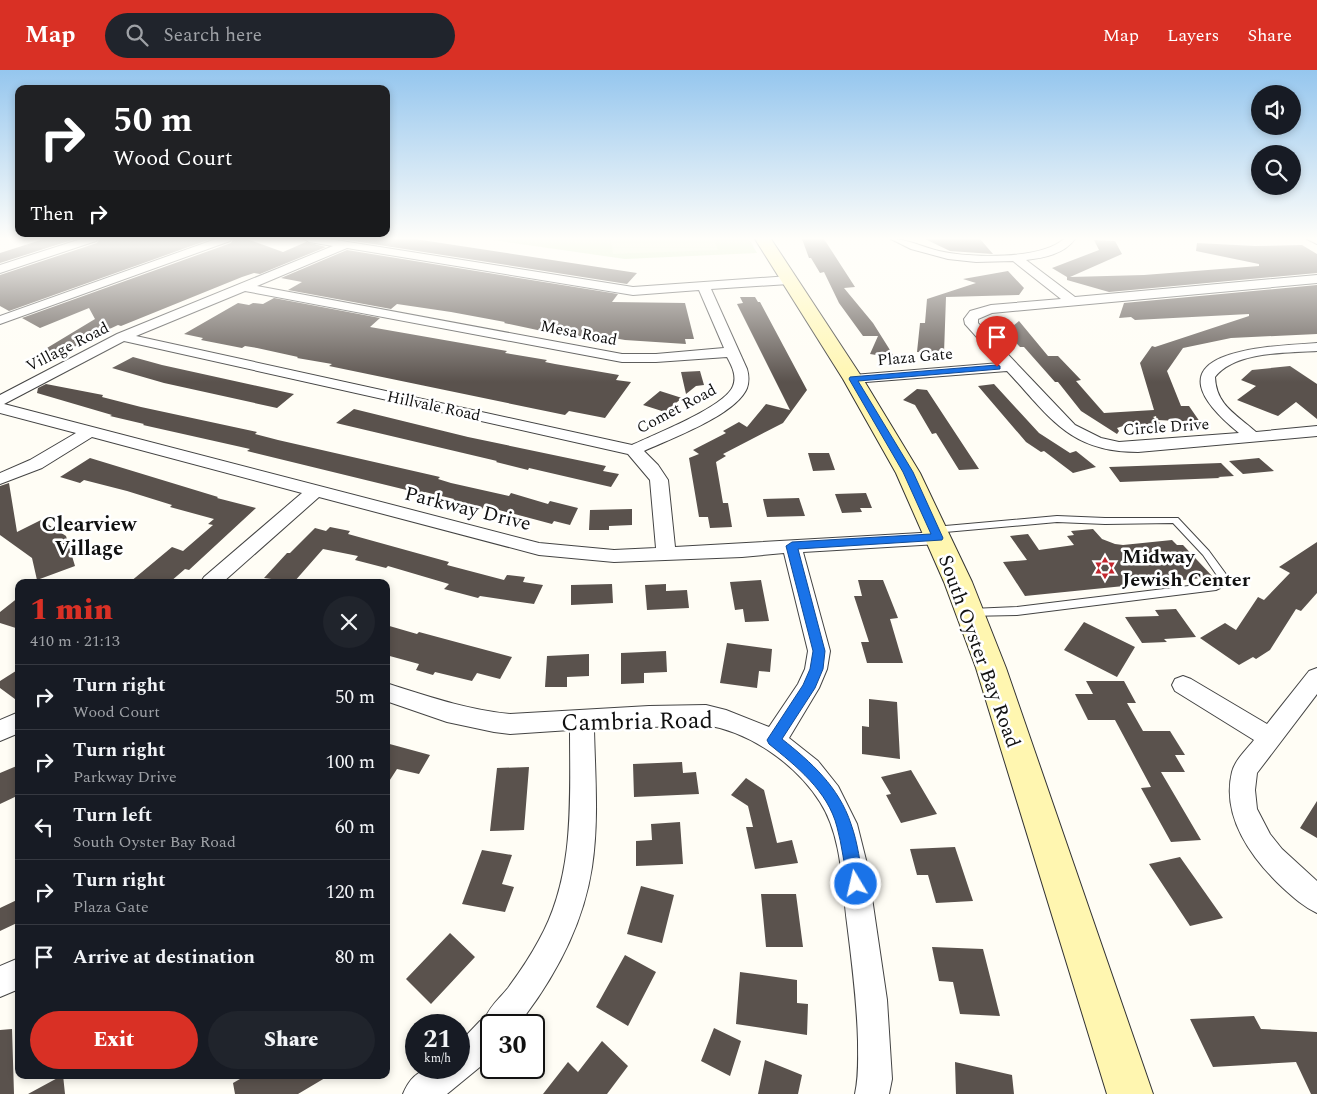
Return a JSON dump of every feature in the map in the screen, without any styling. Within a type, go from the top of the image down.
[{"type":"main road","name":"South Oyster Bay Road","points":[[794,287],[853,379],[908,472],[970,613],[991,668],[1130,1094]]},
{"type":"street","points":[[0,320],[93,287]]},
{"type":"street","name":"Village Road","points":[[0,401],[122,337],[244,287]]},
{"type":"street","name":"Mesa Road","points":[[244,287],[622,358],[656,358],[732,352]]},
{"type":"street","points":[[599,287],[619,290],[650,291],[695,287]]},
{"type":"street","name":"Comet Road","points":[[634,450],[712,411],[734,396],[739,389],[742,378],[703,287]]},
{"type":"street","points":[[1053,287],[1072,301]]},
{"type":"street","name":"Circle Drive","points":[[1230,287],[991,309],[975,314],[971,319],[972,324],[1069,428],[1096,442],[1119,447],[1138,448],[1317,431]]},
{"type":"street","name":"Hillvale Road","points":[[122,337],[634,450]]},
{"type":"street","points":[[1253,437],[1219,406],[1208,390],[1206,382],[1212,368],[1222,360],[1237,356],[1317,347]]},
{"type":"street","name":"Plaza Gate","points":[[853,379],[1010,366]]},
{"type":"street","name":"Parkway Drive","points":[[0,408],[539,549],[614,556],[742,551],[936,534]]},
{"type":"street","points":[[0,479],[36,464],[89,432]]},
{"type":"street","points":[[634,450],[652,469],[659,480],[666,554]]},
{"type":"street","points":[[214,579],[315,491]]},
{"type":"street","points":[[774,740],[808,688],[816,669],[819,651],[792,546]]},
{"type":"street","points":[[1317,677],[1245,770],[1241,783],[1242,805],[1253,832],[1271,857],[1291,878],[1317,899]]},
{"type":"street","points":[[1183,685],[1270,738]]},
{"type":"street","name":"Cambria Road","points":[[390,693],[454,716],[510,724],[649,716],[718,717],[774,740],[809,769],[828,794],[844,824],[854,864],[872,1000],[875,1079],[872,1094]]},
{"type":"street","points":[[507,1014],[520,998],[556,940],[568,911],[577,875],[582,825],[582,721]]},
{"type":"street","points":[[0,731],[15,724]]},
{"type":"street","points":[[0,982],[15,975]]},
{"type":"street","points":[[470,1055],[480,1045]]},
{"type":"street","points":[[420,1094],[440,1079]]},
{"type":"lane","points":[[936,534],[1057,519],[1105,521],[1175,520],[1206,553],[1223,577],[1216,586],[1017,611],[970,613]]},
{"type":"building","points":[[0,287],[77,287],[9,311],[0,306]]},
{"type":"building","points":[[109,287],[218,287],[121,326],[118,325],[84,341],[58,357],[37,354],[95,319],[89,308],[40,328],[22,318]]},
{"type":"building","points":[[294,287],[574,287],[618,294],[612,302],[685,303],[694,339],[685,339],[686,344],[625,340],[596,335],[593,338],[542,331],[451,312],[397,304],[391,309],[288,290]]},
{"type":"building","points":[[831,287],[855,287],[844,288],[873,323],[895,358],[870,354],[878,336],[863,336],[839,303]]},
{"type":"building","points":[[964,287],[1024,288],[1019,295],[946,297],[944,353],[917,352],[920,323],[925,323],[927,299]]},
{"type":"building","points":[[1091,287],[1166,287],[1109,292]]},
{"type":"building","points":[[1298,287],[1317,287],[1317,334],[1231,338],[1183,348],[1167,371],[1181,406],[1189,406],[1200,422],[1157,420],[1156,416],[1153,417],[1161,424],[1134,426],[1132,423],[1117,428],[1119,431],[1117,434],[1081,411],[1058,382],[1055,382],[1024,347],[1020,347],[1006,332],[1019,321],[1048,356],[1058,356],[1081,380],[1076,381],[1104,413],[1154,410],[1140,363],[1152,346],[1155,347],[1249,316],[1249,314],[1135,320],[1131,317],[1119,318],[1124,303]]},
{"type":"building","points":[[740,297],[755,297],[760,302],[807,390],[783,423],[723,454],[726,456],[716,462],[723,503],[728,503],[732,527],[710,528],[708,517],[699,517],[689,458],[699,454],[693,450],[726,433],[723,431],[739,422],[747,427],[766,404],[790,410],[737,304],[743,303]]},
{"type":"building","points":[[274,298],[380,318],[370,327],[507,351],[505,353],[619,375],[616,380],[631,382],[605,418],[569,411],[565,415],[329,366],[332,364],[257,348],[245,346],[242,348],[201,340],[203,338],[184,334],[238,303],[249,305],[253,303],[263,304]]},
{"type":"building","points":[[133,357],[294,394],[277,408],[164,383],[112,368]]},
{"type":"building","points":[[1290,366],[1317,384],[1317,419],[1296,402],[1278,416],[1237,400],[1256,386],[1241,380],[1252,370]]},
{"type":"building","points":[[700,371],[704,385],[696,386],[686,394],[681,372]]},
{"type":"building","points":[[46,384],[103,395],[102,397],[141,407],[257,432],[255,434],[440,477],[438,479],[451,483],[509,496],[511,493],[548,504],[550,501],[578,508],[570,525],[554,521],[552,524],[484,506],[482,509],[467,505],[465,507],[450,504],[454,499],[425,492],[423,494],[247,451],[250,449],[143,425],[37,393],[38,388]]},
{"type":"building","points":[[994,384],[1039,433],[1070,453],[1076,451],[1096,467],[1073,473],[1044,451],[1041,452],[1026,442],[978,386]]},
{"type":"building","points":[[917,389],[927,390],[979,469],[959,470],[936,433],[932,434],[915,405],[903,400]]},
{"type":"building","points":[[660,391],[682,398],[665,412],[643,405]]},
{"type":"building","points":[[354,409],[468,437],[606,466],[603,471],[619,474],[611,487],[529,468],[528,470],[336,423]]},
{"type":"building","points":[[808,453],[829,453],[835,470],[813,471]]},
{"type":"building","points":[[90,458],[217,498],[256,508],[189,570],[185,569],[173,579],[134,579],[172,547],[183,551],[213,525],[208,524],[214,519],[170,507],[172,505],[127,491],[84,480],[80,483],[60,477]]},
{"type":"building","points":[[1259,458],[1274,471],[1243,474],[1229,461]]},
{"type":"building","points":[[1221,463],[1234,476],[1120,482],[1109,467]]},
{"type":"building","points":[[9,483],[17,532],[41,520],[66,536],[75,566],[37,579],[32,558],[0,535],[0,486]]},
{"type":"building","points":[[866,493],[872,508],[860,508],[862,512],[842,513],[835,494]]},
{"type":"building","points":[[799,498],[805,516],[767,517],[763,499]]},
{"type":"building","points":[[632,509],[632,525],[609,526],[609,530],[589,530],[590,510]]},
{"type":"building","points":[[330,527],[350,531],[348,534],[449,562],[447,565],[504,580],[507,575],[525,577],[523,582],[543,585],[534,604],[480,596],[478,598],[444,589],[449,584],[388,566],[386,568],[355,560],[358,556],[323,549],[297,579],[264,578],[287,553],[290,553],[315,528],[326,531]]},
{"type":"building","name":"Midway Jewish Center","points":[[1093,529],[1102,539],[1115,544],[1123,545],[1172,540],[1177,545],[1183,545],[1213,577],[1025,596],[1003,562],[1027,560],[1010,536],[1028,534],[1039,550],[1074,545],[1067,536],[1074,535],[1071,531]]},
{"type":"building","points":[[1317,542],[1317,593],[1301,611],[1296,609],[1270,650],[1256,659],[1253,657],[1239,665],[1200,638],[1225,623],[1236,630],[1258,597],[1264,600],[1290,573],[1279,567]]},
{"type":"building","points":[[761,580],[769,621],[745,622],[743,609],[735,610],[730,582]]},
{"type":"building","points":[[858,580],[883,580],[898,618],[890,619],[903,663],[867,663],[861,642],[869,642],[854,596],[862,596]]},
{"type":"building","points":[[612,584],[613,603],[571,605],[571,585]]},
{"type":"building","points":[[666,584],[666,591],[687,590],[689,608],[647,610],[645,585]]},
{"type":"building","points":[[15,600],[15,628],[0,623],[0,612]]},
{"type":"building","points":[[1176,609],[1196,637],[1164,639],[1167,642],[1142,643],[1125,617],[1159,616],[1155,610]]},
{"type":"building","points":[[1084,622],[1135,647],[1117,677],[1064,650]]},
{"type":"building","points":[[390,626],[512,657],[500,679],[477,673],[472,681],[435,672],[433,675],[416,670],[419,664],[390,656]]},
{"type":"building","points":[[727,643],[772,649],[770,672],[759,671],[757,688],[720,683]]},
{"type":"building","points":[[666,651],[667,672],[644,673],[644,683],[621,684],[621,653]]},
{"type":"building","points":[[589,654],[589,676],[567,677],[567,687],[545,687],[547,656]]},
{"type":"building","points":[[15,672],[15,699],[0,688],[0,681]]},
{"type":"building","points":[[1086,681],[1124,681],[1136,703],[1127,703],[1143,731],[1170,731],[1185,755],[1175,755],[1185,772],[1161,772],[1201,840],[1171,842],[1141,788],[1151,787],[1115,720],[1088,720],[1075,694],[1093,694]]},
{"type":"building","points":[[869,699],[897,702],[900,759],[862,754],[862,726],[869,727]]},
{"type":"building","points":[[390,744],[430,755],[419,774],[397,769],[390,780]]},
{"type":"building","points":[[682,762],[683,773],[696,772],[699,794],[634,797],[633,764]]},
{"type":"building","points":[[15,767],[15,797],[0,804],[0,773]]},
{"type":"building","points":[[529,767],[524,830],[490,831],[497,768]]},
{"type":"building","points":[[911,770],[937,814],[901,823],[886,795],[891,794],[881,777]]},
{"type":"building","points":[[746,778],[764,790],[777,843],[792,840],[798,863],[755,869],[746,827],[753,827],[748,806],[731,795]]},
{"type":"building","points":[[1317,801],[1317,838],[1300,828]]},
{"type":"building","points":[[680,822],[683,864],[636,866],[636,841],[652,840],[651,824]]},
{"type":"building","points":[[955,847],[973,901],[936,903],[928,875],[917,875],[910,849]]},
{"type":"building","points":[[482,850],[512,855],[502,884],[514,887],[505,912],[462,904]]},
{"type":"building","points":[[1180,857],[1223,918],[1190,926],[1149,864]]},
{"type":"building","points":[[641,886],[674,895],[662,943],[627,934]]},
{"type":"building","points":[[761,894],[796,894],[803,947],[766,947]]},
{"type":"building","points":[[15,901],[15,924],[0,931],[0,908]]},
{"type":"building","points":[[450,933],[475,957],[431,1004],[406,979]]},
{"type":"building","points":[[932,947],[983,949],[1000,1016],[960,1014],[953,982],[939,981]]},
{"type":"building","points":[[625,955],[656,972],[628,1026],[596,1007]]},
{"type":"building","points":[[740,972],[797,980],[797,1003],[808,1004],[807,1035],[736,1024]]},
{"type":"building","points":[[1254,1016],[1261,1029],[1317,1032],[1317,1094],[1311,1094],[1296,1062],[1213,1067],[1190,1019]]},
{"type":"building","points":[[714,1028],[741,1041],[730,1076],[701,1061]]},
{"type":"building","points":[[12,1029],[14,1094],[0,1094],[0,1030]]},
{"type":"building","points":[[602,1041],[628,1066],[607,1094],[543,1094],[568,1062],[578,1072]]},
{"type":"building","points":[[765,1060],[802,1075],[798,1094],[758,1094]]},
{"type":"building","points":[[955,1062],[1012,1075],[1014,1094],[956,1094]]},
{"type":"building","points":[[56,1079],[63,1079],[65,1094],[28,1094]]},
{"type":"building","points":[[240,1079],[323,1079],[298,1094],[235,1094],[233,1083]]},
{"type":"place","name":"Midway Jewish Center","points":[[1105,568]]},
{"type":"district","name":"Clearview Village","points":[[89,536]]},
{"type":"route","points":[[856,884],[854,864],[844,824],[828,794],[809,769],[774,740],[808,688],[816,669],[819,651],[792,546],[938,538],[908,472],[853,379],[997,367]]}]
